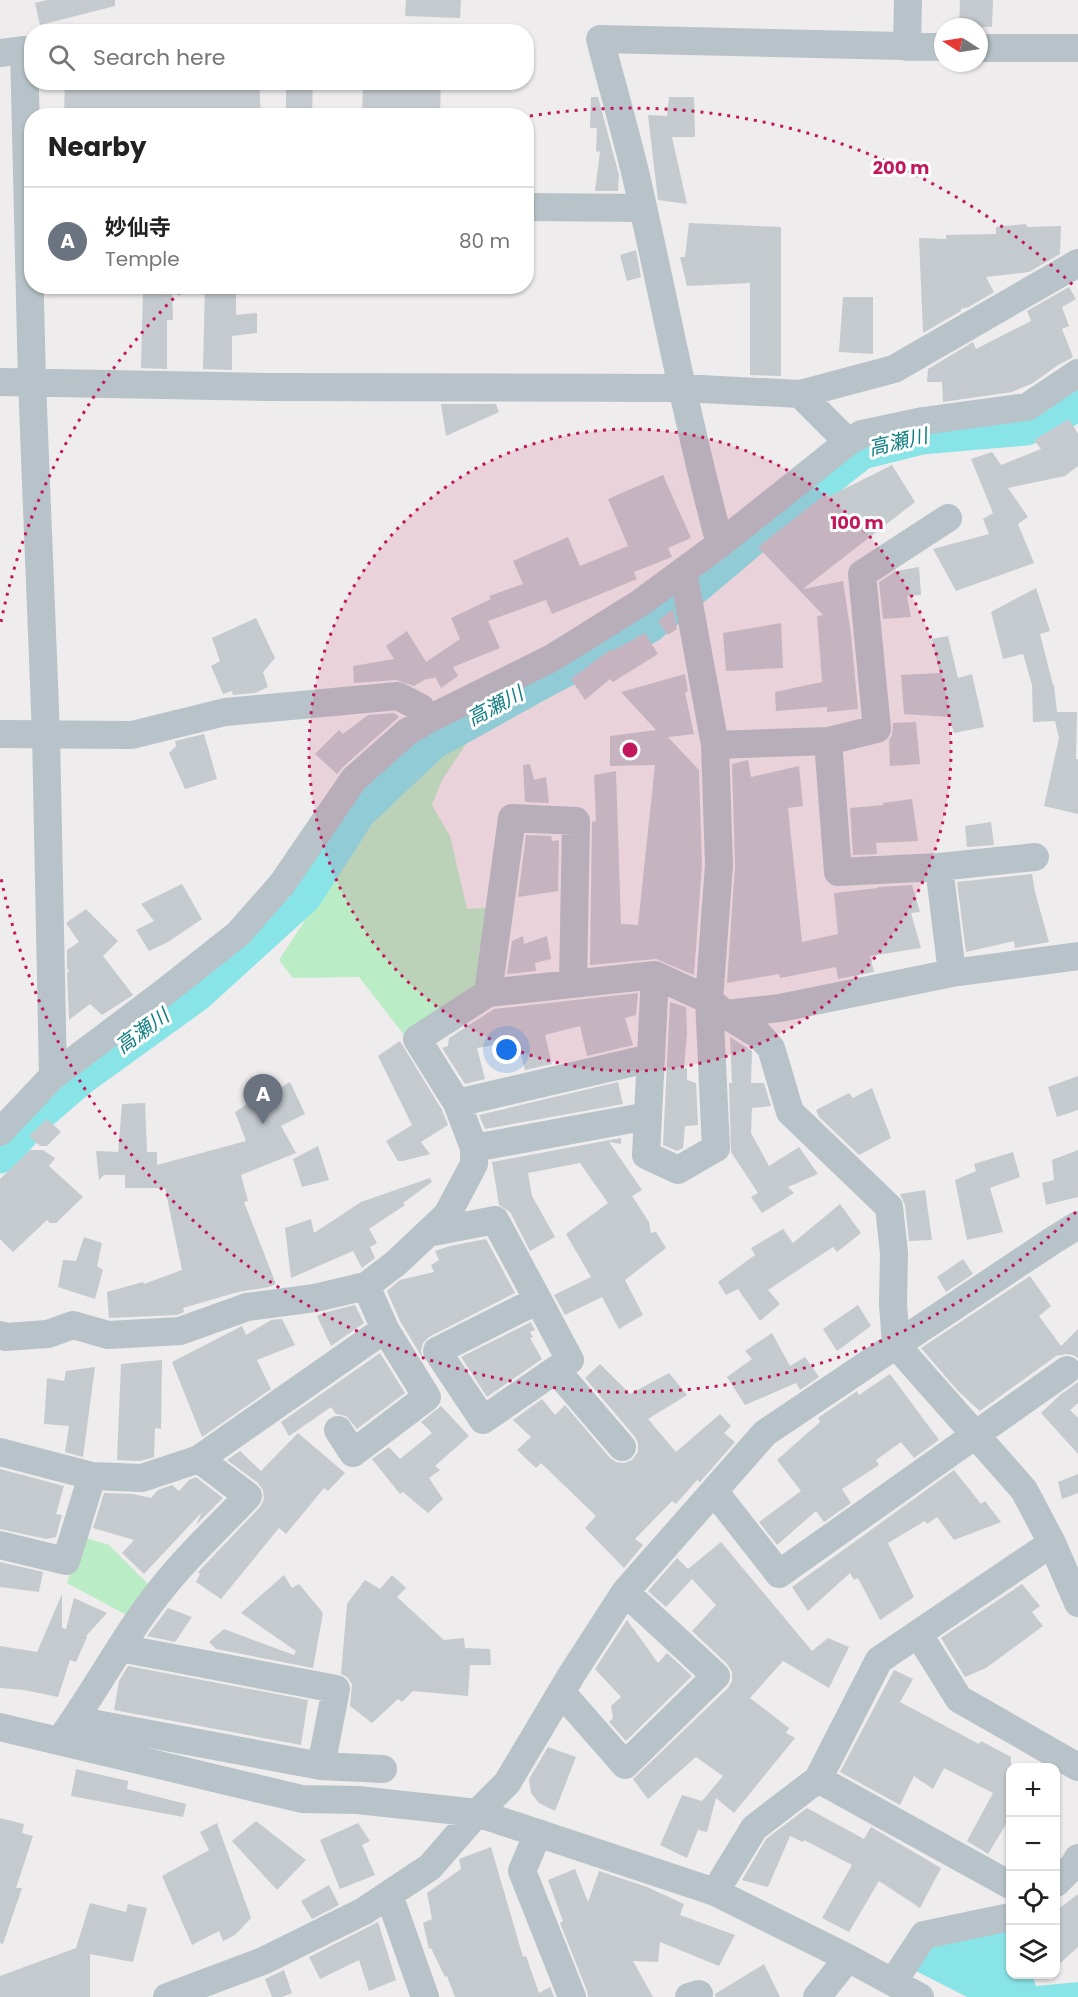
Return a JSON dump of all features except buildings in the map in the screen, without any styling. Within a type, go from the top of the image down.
[{"type":"street","points":[[906,47],[908,0]]},
{"type":"street","points":[[720,544],[681,388],[674,345],[643,208],[600,39],[934,48]]},
{"type":"street","points":[[988,48],[1078,48]]},
{"type":"street","points":[[0,53],[24,50]]},
{"type":"street","points":[[26,90],[26,108]]},
{"type":"street","points":[[534,207],[643,208]]},
{"type":"street","points":[[0,382],[277,387],[681,388],[800,394],[894,369],[1078,263]]},
{"type":"street","points":[[31,294],[32,382],[46,734],[53,1076]]},
{"type":"street","points":[[0,1132],[53,1076],[238,934],[282,884],[354,779],[407,732],[552,658],[640,603],[720,544],[848,441],[862,434],[923,421],[1028,407],[1078,373]]},
{"type":"street","points":[[800,394],[848,441]]},
{"type":"street","points":[[716,745],[828,741],[877,729],[862,574],[948,518]]},
{"type":"street","points":[[655,975],[646,1155],[678,1170],[716,1148],[719,865],[716,745],[683,571]]},
{"type":"street","points":[[0,734],[132,735],[225,712],[398,696],[421,708],[427,720]]},
{"type":"street","points":[[828,741],[838,872],[939,867],[1035,857]]},
{"type":"street","points":[[488,993],[512,818],[576,821],[573,984]]},
{"type":"street","points":[[939,867],[952,973]]},
{"type":"street","points":[[717,1007],[780,1008],[952,973],[1078,956]]},
{"type":"street","points":[[0,1335],[48,1334],[73,1325],[108,1335],[180,1331],[247,1307],[315,1298],[366,1286],[396,1263],[447,1215],[474,1164],[474,1148],[457,1103],[417,1039],[488,993],[655,975],[717,1007],[759,1035],[771,1048],[790,1112],[889,1207],[894,1253],[893,1304],[896,1345],[1024,1490],[1052,1543],[1078,1604]]},
{"type":"street","points":[[457,1103],[651,1058]]},
{"type":"street","points":[[474,1148],[648,1116]]},
{"type":"street","points":[[428,1233],[495,1220],[538,1300],[570,1360],[483,1420],[437,1351],[538,1300]]},
{"type":"street","points":[[166,1997],[263,1960],[363,1911],[430,1867],[477,1813],[507,1783],[561,1692],[626,1592],[765,1433],[1078,1225]]},
{"type":"street","points":[[338,1430],[354,1453],[427,1397],[385,1329],[366,1286]]},
{"type":"street","points":[[0,1452],[92,1476],[142,1478],[199,1459],[385,1329]]},
{"type":"street","points":[[556,1370],[622,1447]]},
{"type":"street","points":[[714,1491],[780,1574],[1067,1370]]},
{"type":"street","points":[[67,1730],[163,1587],[248,1496],[199,1459]]},
{"type":"street","points":[[0,1545],[66,1561],[92,1476]]},
{"type":"street","points":[[714,1892],[754,1828],[818,1779],[879,1660],[1052,1543]]},
{"type":"street","points":[[561,1692],[625,1765],[716,1676],[626,1592]]},
{"type":"street","points":[[919,1635],[958,1699],[1078,1767]]},
{"type":"street","points":[[120,1648],[336,1689],[321,1766]]},
{"type":"street","points":[[0,1727],[67,1730],[321,1766],[383,1769]]},
{"type":"street","points":[[67,1730],[302,1799],[358,1800],[477,1813],[714,1892],[848,1958],[920,1997]]},
{"type":"street","points":[[818,1779],[1006,1882]]},
{"type":"street","points":[[538,1833],[522,1871],[572,1997]]},
{"type":"street","points":[[1060,1879],[1078,1858]]},
{"type":"street","points":[[388,1894],[425,1997]]},
{"type":"street","points":[[893,1982],[924,1935],[1006,1918]]},
{"type":"street","points":[[817,1997],[848,1958]]},
{"type":"green space","points":[[456,729],[468,741],[442,780],[432,805],[450,836],[467,909],[492,907],[479,990],[405,1036],[359,977],[293,978],[279,960],[317,902],[308,894],[361,812],[433,744]]},
{"type":"green space","points":[[83,1537],[109,1545],[151,1587],[132,1618],[67,1583]]},
{"type":"water","points":[[1006,1930],[1006,1979],[1033,1979],[1036,1986],[1078,1982],[1078,1997],[967,1997],[914,1970],[928,1946]]},
{"type":"waterway","name":"高瀬川","points":[[0,1154],[37,1113],[80,1076],[195,993],[303,895],[357,811],[431,741],[648,624],[757,532],[861,450],[921,435],[1026,426],[1056,415],[1078,400]]},
{"type":"place","name":"妙仙寺","points":[[263,1124]]}]
